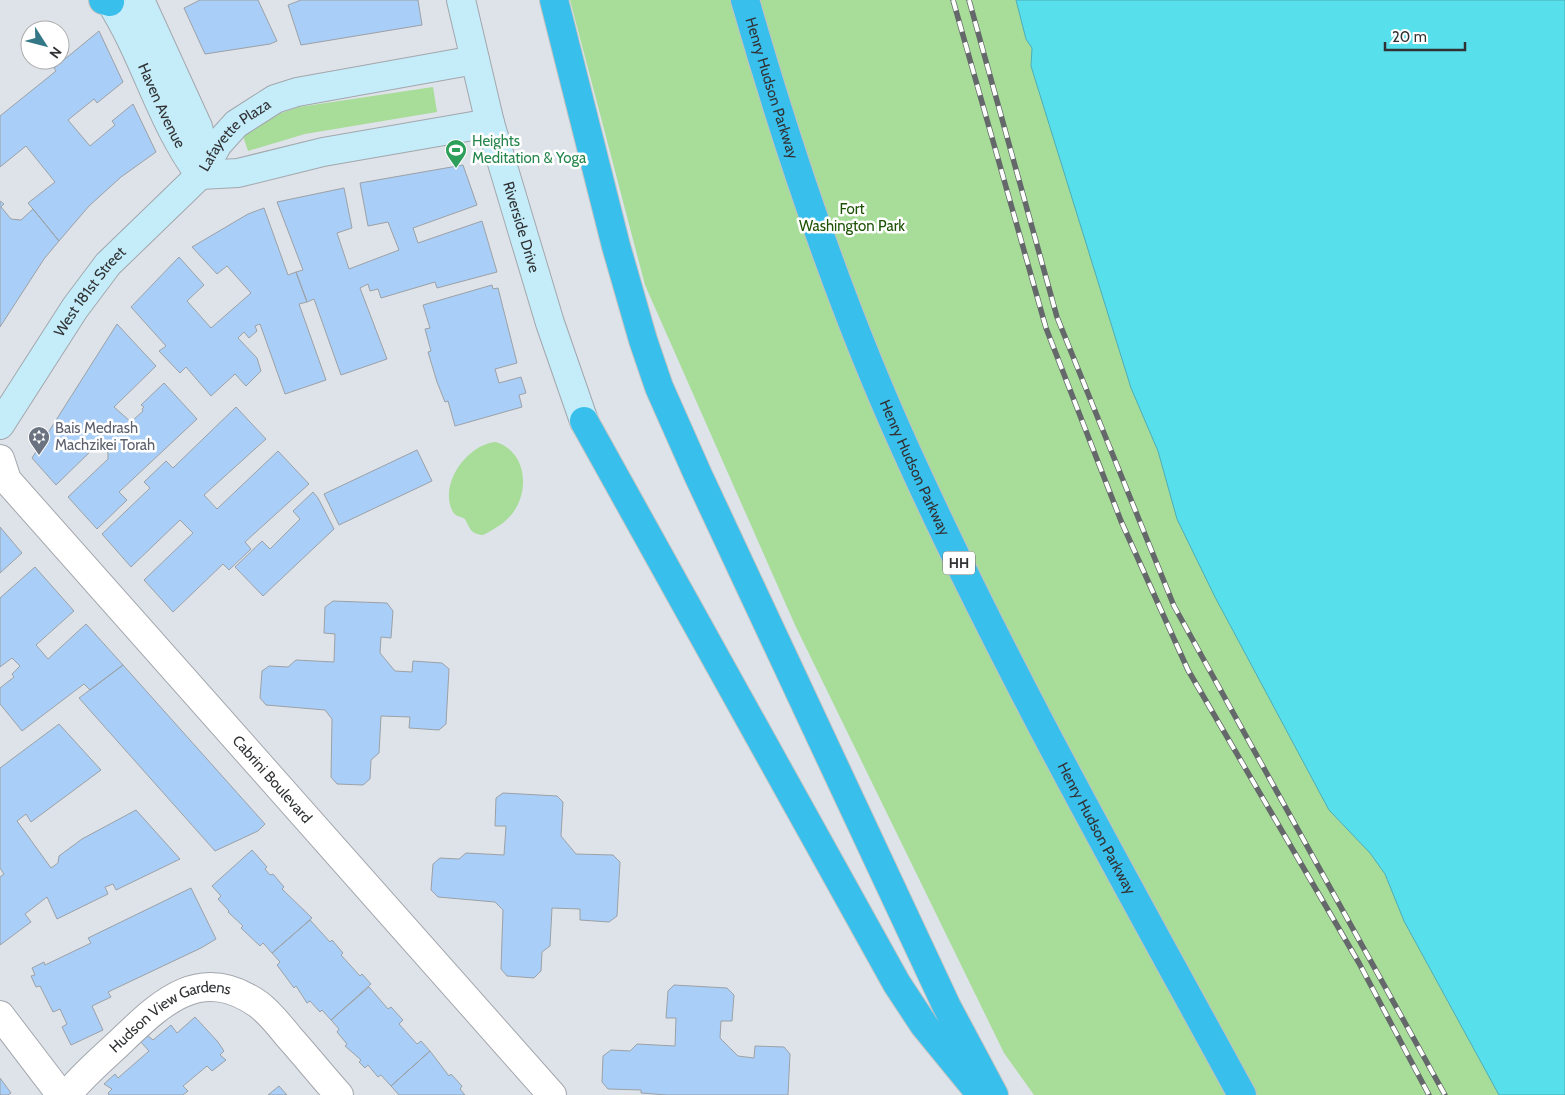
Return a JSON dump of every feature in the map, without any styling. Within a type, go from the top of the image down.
[{"type":"highway","points":[[554,0],[628,293],[659,387],[694,466],[947,1007],[994,1095]]},
{"type":"highway","name":"Henry Hudson Parkway","points":[[746,0],[771,90],[825,249],[867,360],[909,457],[946,536],[1037,717],[1242,1095]]},
{"type":"highway","points":[[584,421],[897,984],[930,1032],[982,1095]]},
{"type":"main road","name":"Haven Avenue","points":[[140,0],[198,127],[204,151],[200,175]]},
{"type":"main road","name":"Riverside Drive","points":[[462,0],[490,123],[550,323],[584,421]]},
{"type":"main road","name":"Haven Avenue","points":[[108,1],[175,136],[200,175]]},
{"type":"main road","name":"Lafayette Plaza","points":[[200,175],[224,136],[249,114],[275,99],[297,92],[475,60]]},
{"type":"main road","name":"Lafayette Plaza","points":[[200,175],[238,173],[323,152],[490,123]]},
{"type":"main road","name":"West 181st Street","points":[[0,425],[75,308],[102,272],[133,237],[200,175]]},
{"type":"street","name":"Cabrini Boulevard","points":[[0,459],[7,480],[552,1095]]},
{"type":"street","name":"Hudson View Gardens","points":[[67,1095],[79,1079],[151,1013],[176,994],[194,988],[210,986],[232,991],[259,1004],[339,1095]]},
{"type":"street","points":[[0,1015],[61,1095]]},
{"type":"green space","name":"Fort Washington Park","points":[[570,0],[1016,0],[1026,39],[1032,48],[1031,66],[1131,388],[1158,451],[1177,519],[1215,597],[1329,810],[1370,853],[1385,874],[1404,921],[1499,1095],[1034,1095],[1004,1053],[795,625],[645,285]]},
{"type":"green space","points":[[433,87],[437,112],[305,134],[248,151],[240,127],[299,107]]},
{"type":"green space","points":[[496,442],[514,454],[522,473],[523,484],[518,505],[512,514],[506,521],[483,535],[471,530],[465,519],[453,512],[449,501],[449,490],[452,479],[466,458],[485,444]]},
{"type":"water","points":[[1016,0],[1565,0],[1565,1095],[1499,1095],[1404,921],[1385,874],[1370,853],[1329,810],[1215,597],[1177,519],[1158,451],[1131,388],[1031,66],[1032,48],[1026,39]]},
{"type":"building","points":[[200,0],[258,0],[277,41],[270,44],[205,54],[184,8]]},
{"type":"building","points":[[301,0],[418,0],[422,25],[301,45],[288,5]]},
{"type":"building","points":[[99,31],[123,82],[97,103],[94,99],[68,120],[90,146],[115,125],[112,121],[133,104],[156,152],[121,177],[89,206],[59,241],[28,203],[55,182],[26,146],[0,167],[0,116],[55,70],[70,70],[70,55]]},
{"type":"building","points":[[463,165],[477,205],[413,228],[418,243],[482,221],[497,272],[437,288],[435,282],[381,298],[378,289],[370,291],[368,284],[360,288],[387,359],[341,375],[314,299],[307,302],[296,272],[303,270],[277,202],[344,188],[352,228],[337,233],[349,269],[399,250],[388,222],[368,226],[360,183]]},
{"type":"building","points":[[0,201],[4,204],[1,207],[11,219],[21,220],[33,209],[59,241],[44,259],[0,327]]},
{"type":"building","points":[[264,208],[288,275],[296,272],[307,302],[299,304],[326,380],[285,394],[260,324],[255,326],[257,331],[249,338],[244,332],[238,338],[257,358],[261,371],[246,386],[235,374],[211,396],[186,367],[180,373],[159,351],[166,346],[131,307],[179,257],[204,285],[187,301],[211,328],[251,293],[227,266],[217,274],[192,247],[248,214]]},
{"type":"building","points":[[492,285],[493,289],[498,288],[517,363],[495,369],[499,383],[521,377],[526,393],[519,395],[522,407],[455,426],[448,401],[445,402],[428,352],[431,351],[425,329],[430,328],[423,305]]},
{"type":"building","points":[[117,324],[156,366],[114,407],[131,422],[143,411],[144,407],[141,405],[164,383],[197,419],[119,492],[127,500],[97,529],[68,497],[108,459],[108,453],[102,446],[96,446],[56,485],[32,458]]},
{"type":"building","points":[[236,407],[266,439],[204,495],[217,509],[278,451],[309,484],[245,542],[251,549],[229,570],[223,564],[173,612],[144,580],[193,533],[180,520],[131,567],[102,534],[150,488],[144,482],[166,461],[173,468]]},
{"type":"building","points":[[417,450],[432,481],[339,525],[324,494]]},
{"type":"building","points":[[313,492],[334,529],[263,596],[235,567],[262,541],[270,549],[300,519],[293,511]]},
{"type":"building","points":[[0,527],[22,553],[0,573]]},
{"type":"building","points":[[35,567],[74,611],[36,645],[48,659],[86,624],[123,665],[90,690],[84,684],[22,731],[0,704],[0,688],[14,677],[12,674],[20,666],[12,658],[0,667],[0,598]]},
{"type":"building","points":[[333,601],[387,603],[393,611],[391,638],[381,637],[380,653],[395,671],[412,672],[413,661],[442,663],[449,669],[446,724],[439,730],[409,728],[410,717],[381,716],[379,753],[371,760],[370,779],[363,785],[337,784],[331,777],[332,719],[325,710],[266,705],[260,698],[262,671],[269,666],[288,667],[296,660],[334,662],[335,634],[324,633],[325,607]]},
{"type":"building","points":[[123,665],[265,824],[258,831],[215,851],[79,698]]},
{"type":"building","points":[[59,724],[101,770],[31,822],[26,814],[17,821],[51,868],[58,863],[59,856],[82,839],[136,810],[180,859],[116,890],[113,884],[105,887],[108,894],[57,919],[47,897],[25,914],[31,922],[0,945],[0,877],[4,874],[0,868],[0,768]]},
{"type":"building","points":[[503,793],[557,796],[563,802],[561,836],[576,854],[613,855],[620,862],[617,916],[609,922],[580,920],[580,909],[552,908],[550,946],[542,952],[541,971],[534,978],[507,976],[501,969],[503,910],[495,902],[438,897],[431,890],[433,864],[440,858],[459,859],[466,853],[504,855],[506,826],[495,826],[496,798]]},
{"type":"building","points":[[252,850],[267,867],[265,869],[270,875],[273,874],[284,887],[282,889],[312,918],[272,953],[263,943],[260,946],[241,928],[243,926],[228,912],[218,899],[221,896],[212,886]]},
{"type":"building","points":[[191,888],[216,939],[108,992],[111,997],[92,1006],[103,1030],[71,1045],[62,1027],[67,1024],[60,1009],[53,1012],[40,986],[36,987],[31,976],[35,975],[32,968],[44,962],[45,965],[91,943],[88,938]]},
{"type":"building","points":[[310,920],[330,942],[332,940],[343,953],[341,955],[360,976],[362,974],[371,984],[331,1020],[310,1001],[307,1003],[296,986],[294,988],[277,965],[280,962],[272,953]]},
{"type":"building","points":[[674,985],[727,988],[734,995],[732,1021],[721,1021],[720,1038],[738,1056],[754,1058],[755,1046],[784,1047],[790,1054],[788,1095],[667,1095],[641,1093],[641,1090],[608,1089],[602,1082],[603,1056],[611,1050],[630,1051],[637,1044],[675,1046],[676,1018],[666,1018],[668,991]]},
{"type":"building","points":[[369,987],[388,1009],[391,1007],[403,1020],[399,1024],[417,1044],[421,1041],[430,1051],[391,1086],[381,1075],[378,1077],[368,1065],[365,1068],[359,1062],[361,1060],[345,1046],[347,1044],[337,1032],[339,1029],[331,1020]]},
{"type":"building","points":[[195,1017],[218,1042],[224,1051],[220,1055],[226,1060],[212,1071],[207,1066],[183,1086],[188,1091],[183,1095],[109,1095],[108,1093],[112,1089],[104,1084],[115,1074],[118,1078],[149,1051],[141,1042],[147,1035],[153,1040],[171,1025],[177,1033]]},
{"type":"building","points":[[430,1051],[449,1076],[451,1074],[462,1086],[460,1089],[465,1095],[399,1095],[391,1086]]},
{"type":"building","points":[[0,1078],[11,1093],[8,1095],[0,1095]]},
{"type":"building","points":[[279,1086],[287,1095],[268,1095]]},
{"type":"railway","points":[[953,0],[1046,328],[1121,521],[1188,670],[1359,963],[1429,1095]]},
{"type":"railway","points":[[969,0],[1057,317],[1174,606],[1445,1095]]},
{"type":"place","name":"Heights Meditation & Yoga","points":[[456,169]]},
{"type":"place","name":"Bais Medrash Machzikei Torah","points":[[39,456]]}]
